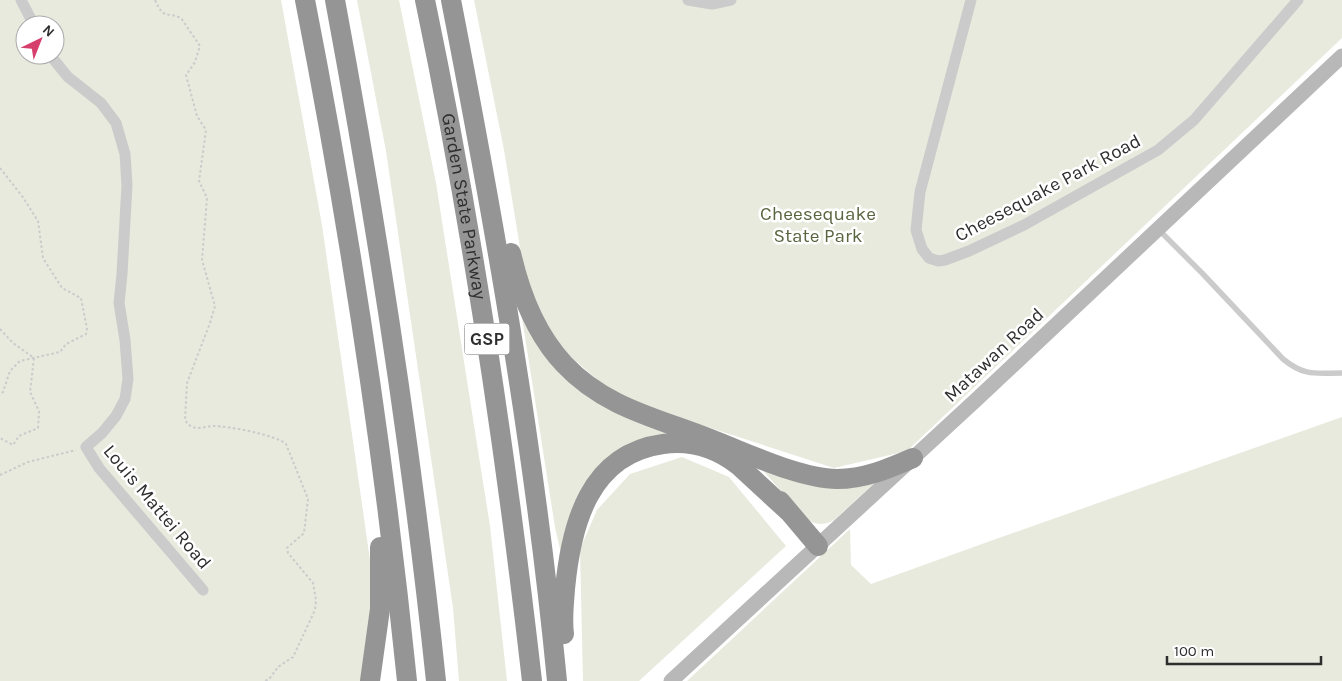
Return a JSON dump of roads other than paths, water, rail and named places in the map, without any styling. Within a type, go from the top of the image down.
[{"type":"highway","points":[[305,0],[350,249],[384,488],[406,681]]},
{"type":"highway","points":[[335,0],[369,188],[392,333],[417,510],[436,681]]},
{"type":"highway","name":"Garden State Parkway","points":[[425,0],[463,198],[488,351],[512,506],[532,681]]},
{"type":"highway","name":"Garden State Parkway","points":[[452,0],[481,153],[532,465],[558,681]]},
{"type":"highway","points":[[481,153],[505,228],[512,262],[522,294],[536,324],[556,355],[584,382],[615,402],[639,414],[798,472],[834,479],[852,478],[870,475],[913,458]]},
{"type":"highway","points":[[558,681],[564,641],[563,616],[571,543],[578,519],[588,497],[615,464],[635,452],[658,444],[681,443],[710,448],[729,458],[747,472],[788,511]]},
{"type":"highway","points":[[732,448],[753,466],[818,546]]},
{"type":"highway","points":[[370,681],[380,609],[380,551],[384,488]]},
{"type":"main road","name":"Matawan Road","points":[[671,681],[913,458],[1342,56]]},
{"type":"street","points":[[21,0],[29,15]]},
{"type":"street","points":[[688,0],[712,4],[731,0]]},
{"type":"street","name":"Cheesequake Park Road","points":[[971,0],[920,192],[916,230],[922,249],[929,258],[938,261],[969,251],[1024,225],[1158,150],[1194,120],[1298,0]]},
{"type":"street","name":"Louis Mattei Road","points":[[58,65],[68,77],[101,103],[116,123],[125,154],[126,195],[119,303],[126,340],[128,379],[125,399],[116,416],[102,433],[86,447],[99,468],[203,590]]},
{"type":"lane","points":[[1158,229],[1292,367],[1305,372],[1342,373]]},
{"type":"park label","name":"Cheesequake State Park","points":[[818,225]]}]
